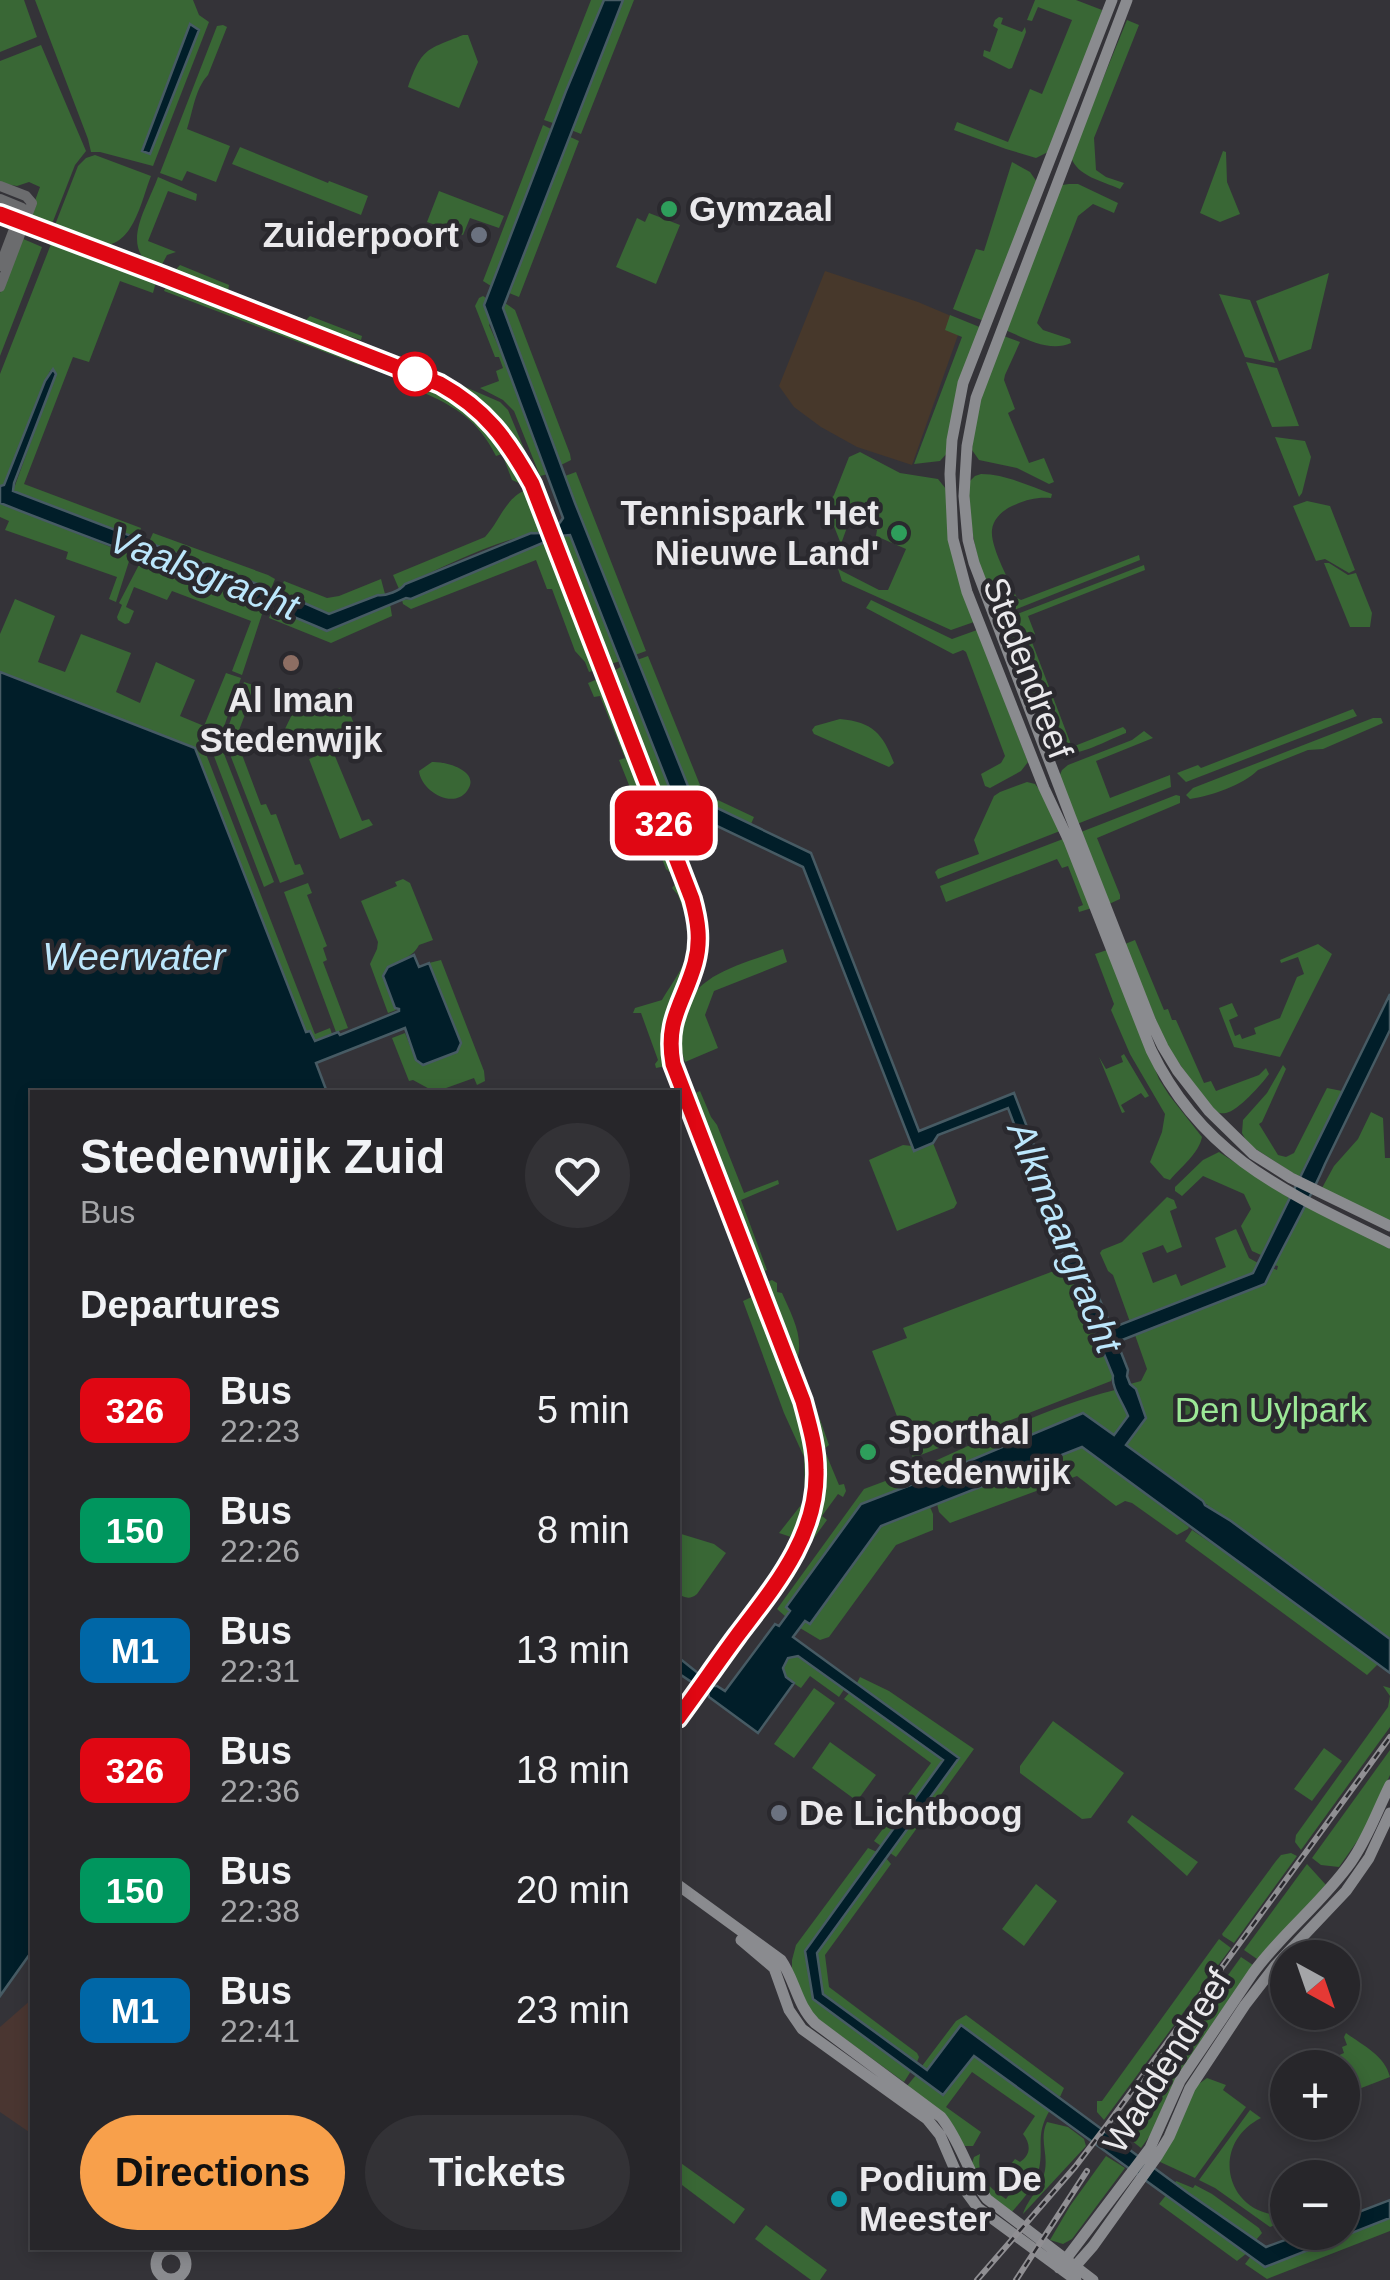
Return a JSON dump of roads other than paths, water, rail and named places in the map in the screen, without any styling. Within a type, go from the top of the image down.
[{"type":"main road","name":"Stedendreef","points":[[1112,0],[959,401],[950,474],[953,538],[968,592],[1038,774],[1070,841],[1164,1077],[1219,1144],[1248,1167],[1284,1190],[1390,1242]]},
{"type":"main road","name":"Stedendreef","points":[[1126,3],[972,412],[964,496],[968,540],[986,597],[1163,1047],[1195,1094],[1234,1138],[1291,1178],[1390,1226]]},
{"type":"main road","name":"Waddendreef","points":[[1288,1940],[1350,1864],[1390,1786]]},
{"type":"main road","name":"Waddendreef","points":[[1294,1940],[1346,1891],[1390,1813]]},
{"type":"main road","points":[[680,1886],[781,1960],[807,2016],[895,2090]]},
{"type":"main road","points":[[680,1895],[770,1963],[778,1974],[789,2010],[802,2028],[908,2099],[942,2117],[987,2199],[1069,2270],[1094,2280]]},
{"type":"main road","name":"Waddendreef","points":[[1069,2270],[1154,2152],[1180,2082],[1270,1962]]},
{"type":"main road","points":[[166,2250],[181,2251],[184,2271],[177,2278],[162,2278],[156,2267],[158,2256],[166,2250]]},
{"type":"street","points":[[0,186],[26,196],[27,206],[0,287]]},
{"type":"street","points":[[0,199],[27,206]]},
{"type":"street","points":[[0,266],[27,206]]},
{"type":"water","points":[[604,0],[623,0],[503,308],[575,503],[692,796],[811,853],[919,1131],[1014,1093],[1074,1250],[1112,1328],[1253,1273],[1390,994],[1390,1030],[1265,1284],[1117,1342],[1146,1418],[1126,1445],[1390,1639],[1390,1673],[1082,1447],[881,1526],[810,1624],[805,1621],[793,1637],[959,1758],[817,1953],[823,1994],[927,2070],[961,2025],[1188,2193],[1266,2247],[1270,2246],[1270,2250],[1308,2250],[1265,2267],[974,2056],[943,2095],[813,1999],[805,1951],[943,1760],[798,1656],[788,1658],[783,1668],[794,1683],[758,1733],[680,1674],[680,1659],[725,1691],[775,1624],[779,1626],[790,1611],[786,1607],[861,1504],[1083,1413],[1114,1435],[1128,1416],[1008,1108],[938,1135],[933,1143],[914,1151],[803,867],[677,807],[570,535],[559,536],[327,631],[0,503],[0,486],[4,485],[53,369],[56,374],[13,491],[329,614],[393,592],[531,533],[545,532],[563,518],[484,305]]},
{"type":"water","points":[[190,24],[199,30],[150,154],[142,151]]},
{"type":"water","name":"Weerwater","points":[[0,672],[195,748],[306,1032],[310,1031],[315,1041],[399,1011],[383,976],[388,967],[414,955],[419,967],[429,963],[461,1043],[457,1052],[423,1065],[416,1060],[405,1028],[316,1063],[326,1090],[30,1090],[30,1954],[0,1996]]},
{"type":"water","points":[[1390,2200],[1390,2218],[1360,2230],[1360,2211]]},
{"type":"railway","points":[[977,2280],[1107,2125],[1390,1737]]},
{"type":"railway","points":[[1016,2280],[1087,2171]]},
{"type":"place","name":"Gymzaal","points":[[669,209]]},
{"type":"place","name":"Zuiderpoort","points":[[479,235]]},
{"type":"place","name":"Tennispark 'Het Nieuwe Land'","points":[[899,533]]},
{"type":"place","name":"Al Iman Stedenwijk","points":[[291,663]]},
{"type":"place","name":"Sporthal Stedenwijk","points":[[868,1452]]},
{"type":"place","name":"De Lichtboog","points":[[779,1813]]},
{"type":"place","name":"Podium De Meester","points":[[839,2199]]},
{"type":"water label","name":"Vaalsgracht","points":[[204,573]]},
{"type":"water label","name":"Alkmaargracht","points":[[1065,1237]]},
{"type":"park label","name":"Den Uylpark","points":[[1271,1410]]}]
